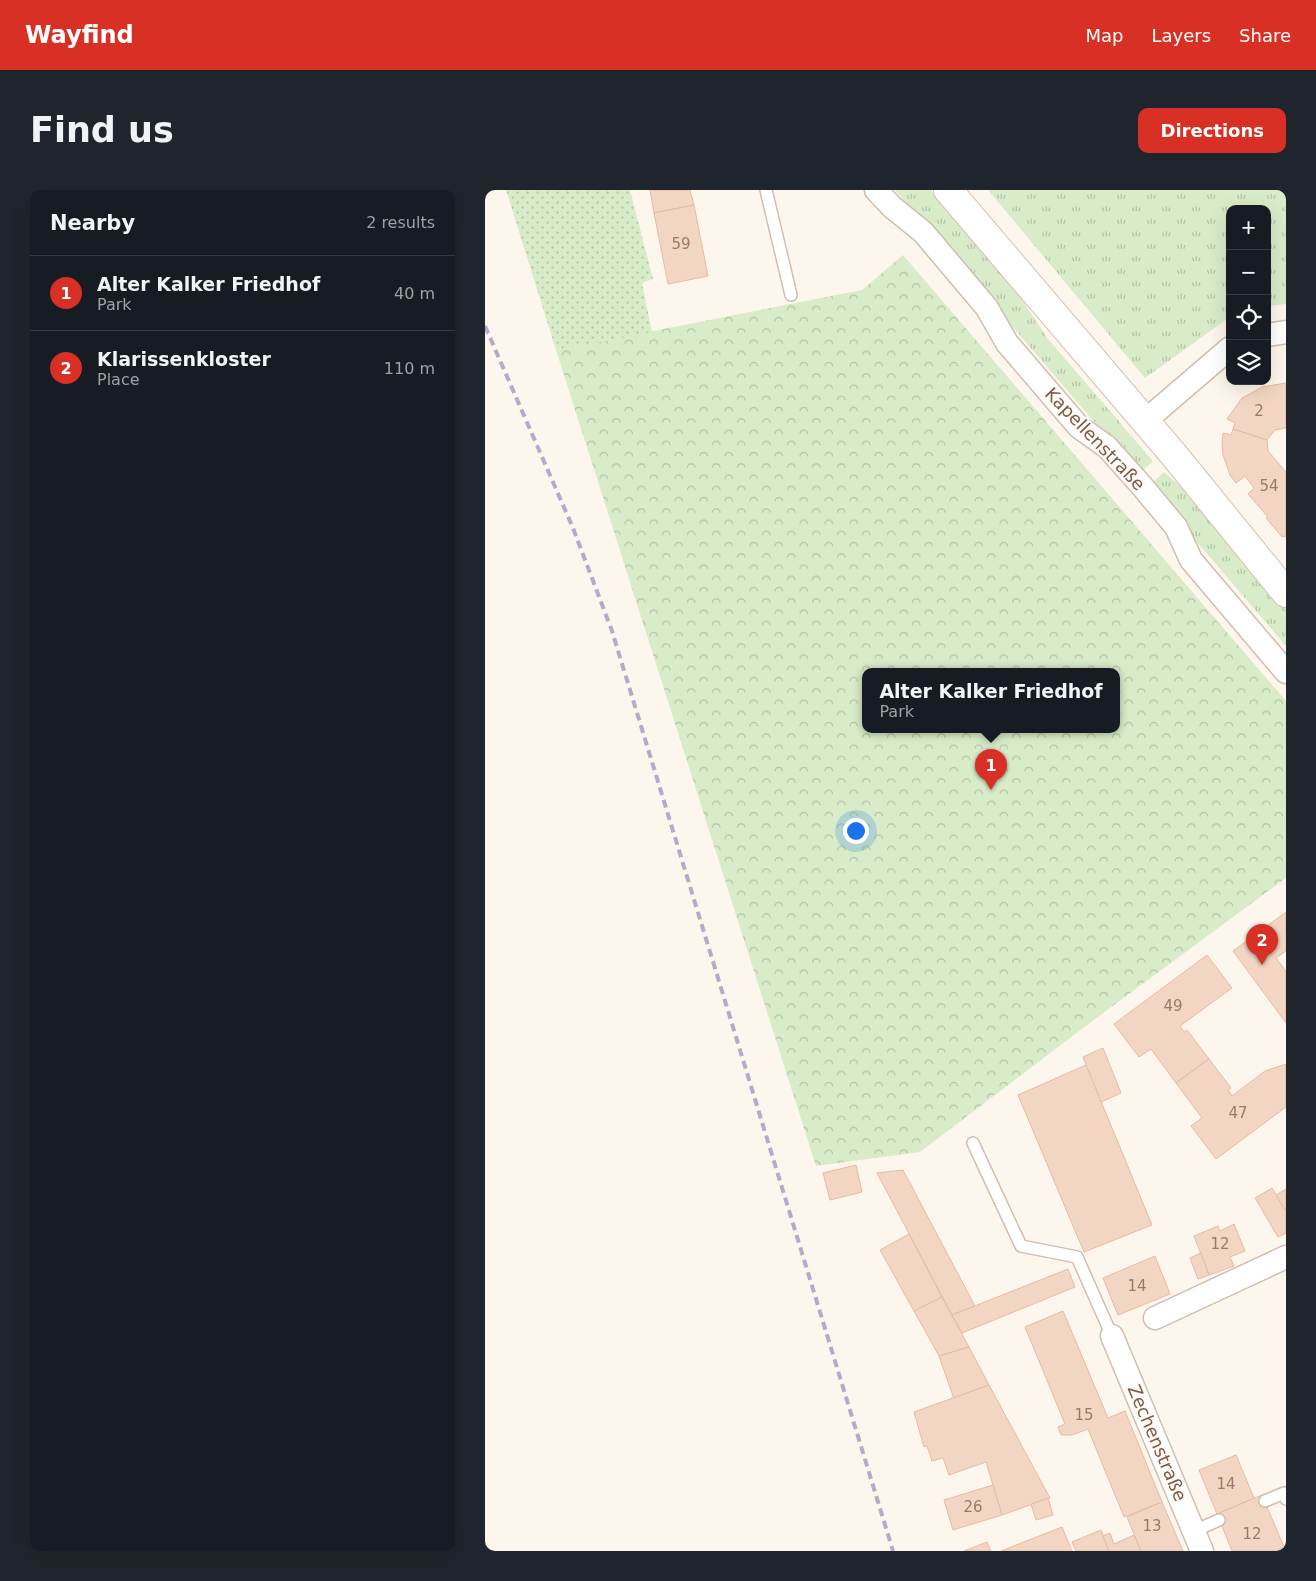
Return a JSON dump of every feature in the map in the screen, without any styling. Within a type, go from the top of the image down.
[{"type":"main road","points":[[948,190],[1145,421],[1286,593]]},
{"type":"street","name":"Kapellenstraße","points":[[876,190],[892,208],[923,232],[936,247],[987,308],[1007,343],[1079,427],[1107,447],[1141,485],[1176,527],[1191,560],[1286,672]]},
{"type":"street","points":[[1271,334],[1286,332]]},
{"type":"street","points":[[1145,421],[1226,351]]},
{"type":"street","points":[[1155,1318],[1286,1257]]},
{"type":"street","name":"Zechenstraße","points":[[1112,1336],[1198,1541]]},
{"type":"lane","points":[[765,190],[791,295]]},
{"type":"lane","points":[[973,1143],[1021,1246],[1077,1257],[1112,1336]]},
{"type":"lane","points":[[1265,1501],[1284,1493],[1286,1499]]},
{"type":"lane","points":[[1198,1541],[1219,1520]]},
{"type":"green space","points":[[506,190],[630,190],[653,279],[642,283],[652,332],[556,350]]},
{"type":"green space","points":[[895,190],[931,190],[1015,289],[1048,339],[1153,461],[1139,474]]},
{"type":"green space","points":[[988,190],[1286,190],[1286,304],[1271,306],[1271,205],[1226,205],[1226,320],[1145,378]]},
{"type":"green space","points":[[903,255],[1286,701],[1286,878],[1091,1022],[920,1152],[816,1166],[556,350],[862,290]]},
{"type":"green space","points":[[1164,472],[1198,502],[1286,607],[1286,646],[1149,486]]},
{"type":"building","points":[[650,190],[690,190],[694,205],[654,213]]},
{"type":"building","points":[[694,205],[708,276],[668,284],[654,213]]},
{"type":"building","points":[[1286,383],[1286,428],[1275,430],[1267,440],[1233,429],[1235,423],[1227,419],[1242,398],[1262,387]]},
{"type":"building","points":[[1233,429],[1267,440],[1268,451],[1286,472],[1286,538],[1282,537],[1248,494],[1254,488],[1245,476],[1236,483],[1230,475],[1223,455],[1222,444],[1223,433],[1231,435]]},
{"type":"building","points":[[1286,912],[1286,951],[1276,958],[1286,971],[1286,1023],[1233,951]]},
{"type":"building","points":[[1207,955],[1232,988],[1180,1026],[1184,1032],[1187,1030],[1209,1059],[1176,1083],[1151,1049],[1139,1057],[1114,1024]]},
{"type":"building","points":[[1103,1048],[1121,1093],[1101,1102],[1083,1057]]},
{"type":"building","points":[[1209,1059],[1231,1088],[1228,1090],[1232,1096],[1265,1071],[1286,1064],[1286,1107],[1216,1159],[1191,1126],[1202,1118],[1176,1083]]},
{"type":"building","points":[[1086,1065],[1152,1225],[1084,1252],[1018,1095]]},
{"type":"building","points":[[856,1165],[862,1192],[830,1200],[823,1173]]},
{"type":"building","points":[[903,1170],[975,1306],[952,1315],[877,1173]]},
{"type":"building","points":[[1272,1188],[1286,1211],[1286,1233],[1278,1237],[1255,1198]]},
{"type":"building","points":[[1286,1189],[1286,1211],[1276,1195]]},
{"type":"building","points":[[1234,1224],[1245,1251],[1230,1257],[1234,1266],[1209,1275],[1194,1236],[1218,1226],[1220,1231]]},
{"type":"building","points":[[909,1234],[942,1297],[914,1311],[880,1250]]},
{"type":"building","points":[[1201,1253],[1209,1275],[1198,1279],[1190,1258]]},
{"type":"building","points":[[1155,1256],[1170,1294],[1118,1315],[1103,1278]]},
{"type":"building","points":[[1068,1269],[1075,1287],[962,1333],[952,1315]]},
{"type":"building","points":[[942,1297],[969,1347],[939,1356],[914,1311]]},
{"type":"building","points":[[1063,1311],[1108,1418],[1125,1411],[1162,1502],[1124,1517],[1088,1429],[1072,1435],[1061,1435],[1058,1427],[1065,1424],[1025,1327]]},
{"type":"building","points":[[969,1347],[989,1385],[954,1399],[939,1356]]},
{"type":"building","points":[[989,1385],[1050,1498],[1002,1515],[986,1462],[949,1475],[943,1458],[932,1461],[927,1446],[924,1447],[914,1412]]},
{"type":"building","points":[[1236,1455],[1254,1498],[1217,1514],[1199,1470]]},
{"type":"building","points":[[993,1485],[1002,1515],[953,1530],[944,1500]]},
{"type":"building","points":[[1262,1495],[1284,1547],[1275,1551],[1232,1551],[1217,1514]]},
{"type":"building","points":[[1048,1498],[1053,1515],[1036,1520],[1031,1504]]},
{"type":"building","points":[[1162,1502],[1183,1551],[1141,1551],[1127,1517]]},
{"type":"building","points":[[1062,1527],[1072,1551],[1001,1551]]},
{"type":"building","points":[[1101,1530],[1109,1551],[1076,1551],[1072,1542]]},
{"type":"building","points":[[1110,1533],[1114,1544],[1134,1535],[1141,1551],[1109,1551],[1103,1536]]},
{"type":"building","points":[[987,1542],[991,1551],[964,1551]]},
{"type":"railway","points":[[485,326],[573,528],[612,631],[893,1551]]},
{"type":"place","name":"Alter Kalker Friedhof","points":[[991,790]]},
{"type":"place","name":"Klarissenkloster","points":[[1262,965]]}]
